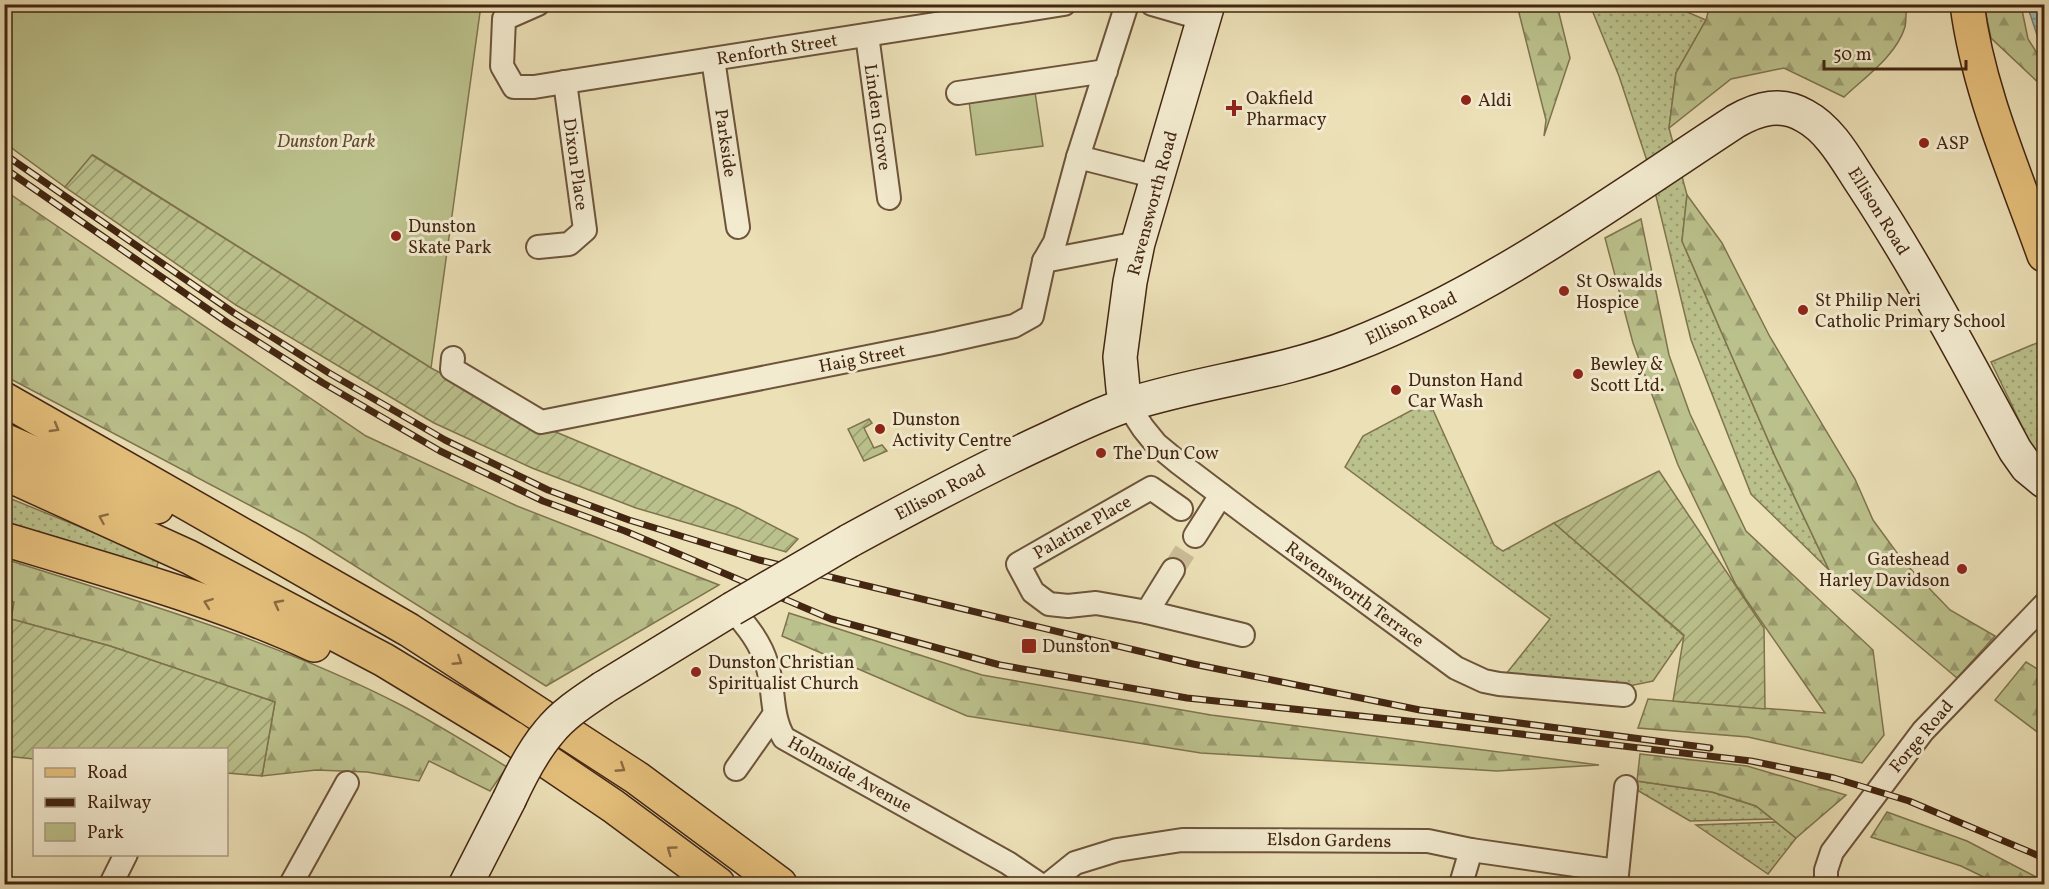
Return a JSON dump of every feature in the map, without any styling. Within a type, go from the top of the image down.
[{"type":"main road","points":[[1967,4],[1971,38],[1989,102],[2044,255]]},
{"type":"main road","points":[[4,399],[409,630],[637,778],[780,885]]},
{"type":"main road","points":[[4,440],[189,521],[409,630]]},
{"type":"main road","points":[[4,473],[189,557],[384,660],[511,737],[612,806],[718,885]]},
{"type":"main road","points":[[4,539],[183,594],[280,630],[511,737]]},
{"type":"street","name":"Renforth Street","points":[[538,4],[504,19],[502,66],[514,87],[534,87],[1065,4]]},
{"type":"street","name":"Haig Street","points":[[453,358],[452,369],[541,422],[1014,326],[1032,316],[1044,261],[1055,242],[1083,158],[1127,4]]},
{"type":"street","points":[[1152,4],[1206,12]]},
{"type":"street","name":"Ravensworth Road","points":[[1128,405],[1123,389],[1120,357],[1130,282],[1138,243],[1206,12]]},
{"type":"street","name":"Linden Grove","points":[[867,35],[889,198]]},
{"type":"street","name":"Parkside","points":[[713,59],[738,227]]},
{"type":"street","points":[[958,93],[1106,71]]},
{"type":"street","name":"Dixon Place","points":[[538,247],[569,244],[585,230],[565,82]]},
{"type":"street","name":"Ellison Road","points":[[466,885],[525,767],[550,730],[603,688],[732,609],[849,541],[996,462],[1086,422],[1128,405],[1307,361],[1351,347],[1388,331],[1500,274],[1736,121],[1757,110],[1775,107],[1796,111],[1815,122],[1844,157],[1881,211],[1949,328],[2015,450],[2027,467],[2044,481]]},
{"type":"street","points":[[1083,158],[1157,177]]},
{"type":"street","points":[[1044,261],[1138,243]]},
{"type":"street","name":"Ravensworth Terrace","points":[[1128,405],[1156,444],[1221,495],[1456,668],[1484,681],[1499,684],[1624,695]]},
{"type":"street","name":"Palatine Place","points":[[1181,509],[1151,488],[1018,564],[1033,592],[1049,604],[1068,606],[1096,603],[1147,612],[1243,635]]},
{"type":"street","points":[[1195,536],[1221,495]]},
{"type":"street","points":[[1147,612],[1173,570]]},
{"type":"street","name":"Forge Road","points":[[1826,885],[1826,870],[1832,852],[1923,731],[2044,605]]},
{"type":"street","name":"Holmside Avenue","points":[[732,609],[760,645],[768,666],[777,727],[784,738],[1008,862],[1039,885]]},
{"type":"street","points":[[736,769],[774,715]]},
{"type":"street","points":[[291,885],[347,783]]},
{"type":"street","points":[[1616,878],[1626,787]]},
{"type":"street","name":"Elsdon Gardens","points":[[1049,885],[1075,862],[1117,850],[1182,840],[1428,841],[1616,878]]},
{"type":"street","points":[[1461,885],[1472,850]]},
{"type":"street","points":[[111,885],[126,856]]},
{"type":"green space","points":[[1710,4],[1909,5],[1905,27],[1895,47],[1844,97],[1784,68],[1731,79],[1669,128],[1676,73],[1706,20]]},
{"type":"green space","name":"Dunston Park","points":[[5,5],[481,5],[431,368],[93,155],[65,187],[5,143]]},
{"type":"green space","points":[[1517,5],[1557,5],[1570,58],[1544,136],[1546,120]]},
{"type":"green space","points":[[1590,5],[1671,5],[1706,20],[1676,73],[1669,128],[1687,195],[1682,241],[1775,456],[1829,570],[1751,494],[1691,340],[1649,167],[1619,76]]},
{"type":"green space","points":[[1984,5],[2021,5],[2028,39],[2044,64],[2044,88],[1991,38]]},
{"type":"green space","points":[[1035,92],[1043,146],[976,155],[969,101]]},
{"type":"green space","points":[[92,155],[431,368],[551,430],[738,508],[798,539],[786,552],[636,508],[532,468],[434,423],[236,305],[65,187]]},
{"type":"green space","points":[[4,190],[366,436],[517,506],[719,585],[546,686],[306,535],[5,376]]},
{"type":"green space","points":[[1687,195],[1722,243],[1770,337],[1855,479],[1873,520],[1903,561],[1950,610],[1995,636],[1957,678],[1829,570],[1775,456],[1682,241]]},
{"type":"green space","points":[[1641,219],[1669,355],[1690,414],[1746,531],[1873,650],[1884,735],[1862,763],[1748,737],[1638,728],[1648,699],[1825,713],[1736,585],[1678,465],[1633,343],[1605,238]]},
{"type":"green space","points":[[2044,340],[2044,462],[2036,455],[1991,362]]},
{"type":"green space","points":[[1429,401],[1494,545],[1503,551],[1554,523],[1684,636],[1653,681],[1624,687],[1506,674],[1550,619],[1345,467],[1363,436]]},
{"type":"green space","points":[[869,419],[872,423],[864,428],[874,448],[882,445],[887,451],[864,461],[848,429]]},
{"type":"green space","points":[[1659,471],[1764,628],[1765,709],[1673,701],[1684,635],[1554,523]]},
{"type":"green space","points":[[4,496],[159,559],[155,574],[5,527]]},
{"type":"green space","points":[[5,559],[206,624],[305,661],[401,705],[507,767],[490,791],[429,761],[419,781],[367,772],[316,770],[262,776],[275,702],[110,646],[11,619],[14,602],[5,599]]},
{"type":"green space","points":[[789,613],[982,675],[1211,715],[1599,765],[1497,771],[1201,753],[967,716],[782,636]]},
{"type":"green space","points":[[11,619],[110,646],[275,702],[262,776],[228,773],[228,748],[33,748],[33,759],[5,756],[5,654]]},
{"type":"green space","points":[[2026,662],[2044,673],[2044,737],[1995,700]]},
{"type":"green space","points":[[1640,754],[1747,766],[1846,795],[1796,838],[1756,806],[1712,792],[1637,781]]},
{"type":"green space","points":[[1637,781],[1712,792],[1756,806],[1772,819],[1690,821],[1637,790]]},
{"type":"green space","points":[[1887,812],[1967,841],[2044,881],[2044,884],[1998,884],[1961,866],[1871,837]]},
{"type":"green space","points":[[1776,822],[1796,838],[1768,874],[1696,825]]},
{"type":"water","points":[[2027,5],[2042,5],[2044,50],[2041,47]]},
{"type":"tunnel","points":[[1173,570],[1195,536]]},
{"type":"railway","points":[[4,154],[234,313],[329,373],[445,440],[548,490],[629,520],[759,560],[1193,664],[1420,710],[1710,748]]},
{"type":"railway","points":[[4,168],[228,323],[323,383],[440,451],[543,501],[625,531],[831,619],[1000,665],[1187,698],[1751,761],[1834,778],[1909,801],[2044,858]]},
{"type":"place","name":"Aldi","points":[[1466,100]]},
{"type":"place","name":"Oakfield Pharmacy","points":[[1234,108]]},
{"type":"place","name":"ASP","points":[[1924,143]]},
{"type":"place","name":"Dunston Skate Park","points":[[396,236]]},
{"type":"place","name":"St Oswalds Hospice","points":[[1564,291]]},
{"type":"place","name":"St Philip Neri Catholic Primary School","points":[[1803,310]]},
{"type":"place","name":"Bewley & Scott Ltd.","points":[[1578,374]]},
{"type":"place","name":"Dunston Hand Car Wash","points":[[1396,390]]},
{"type":"place","name":"Dunston Activity Centre","points":[[880,429]]},
{"type":"place","name":"The Dun Cow","points":[[1101,453]]},
{"type":"place","name":"Gateshead Harley Davidson","points":[[1962,569]]},
{"type":"place","name":"Dunston","points":[[1029,646]]},
{"type":"place","name":"Dunston Christian Spiritualist Church","points":[[696,672]]}]
